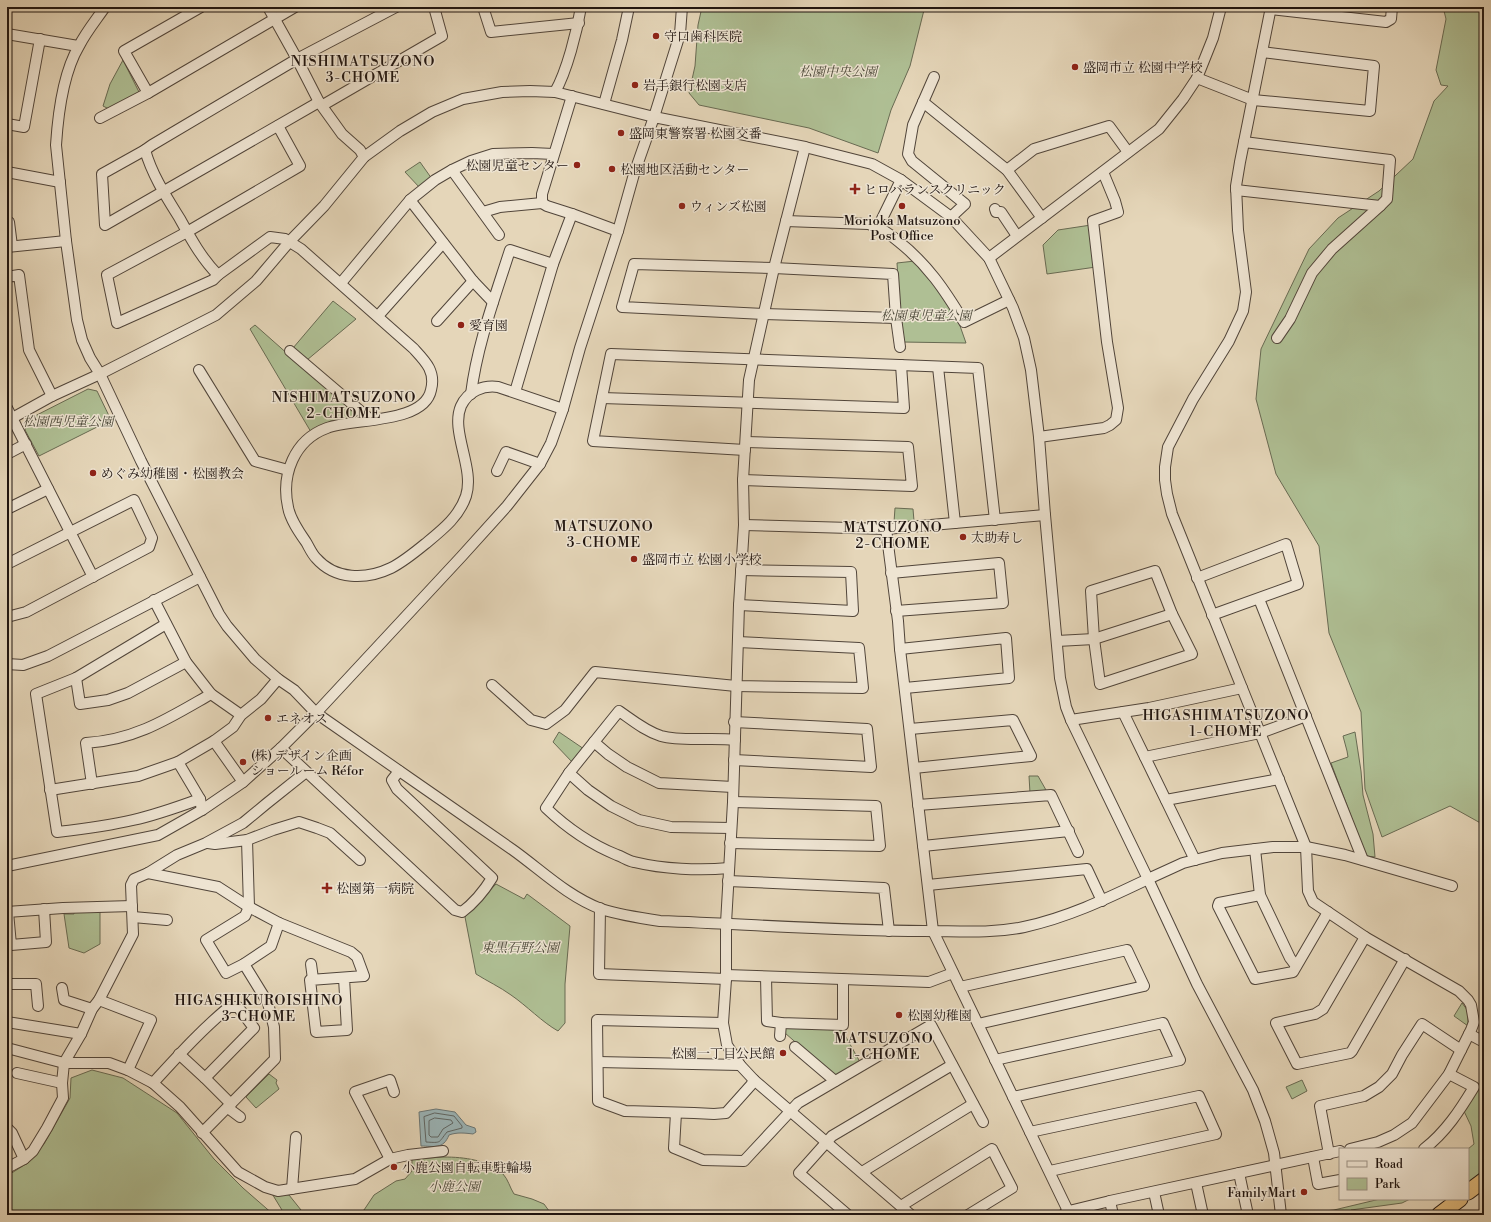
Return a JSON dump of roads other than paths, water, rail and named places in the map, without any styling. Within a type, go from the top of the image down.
[{"type":"highway","points":[[1469,1191],[1484,1180]]},
{"type":"highway","points":[[1439,1215],[1459,1200]]},
{"type":"street","points":[[105,7],[78,46],[70,67],[60,105],[56,145],[66,241],[77,320],[82,340],[90,358],[100,374],[141,461],[200,577],[227,626],[255,659],[278,679],[294,690],[316,713],[573,894],[600,908],[630,916],[660,921],[889,931],[981,933],[1022,927],[1064,916],[1102,901],[1183,863],[1222,853],[1255,849],[1306,847],[1345,855],[1452,886]]},
{"type":"street","points":[[148,93],[124,51],[201,7]]},
{"type":"street","points":[[268,7],[321,104],[342,134],[360,150],[364,157]]},
{"type":"street","points":[[100,118],[148,93],[295,7]]},
{"type":"street","points":[[396,7],[297,59],[102,174],[105,225],[278,126],[321,104],[442,36],[434,7]]},
{"type":"street","points":[[483,7],[491,32],[578,23]]},
{"type":"street","points":[[555,92],[561,82],[578,23],[581,7]]},
{"type":"street","points":[[604,104],[622,40],[629,7]]},
{"type":"street","points":[[7,866],[158,835],[202,810],[243,782],[316,713],[507,506],[540,464],[551,443],[563,409],[580,348],[618,231],[634,174],[654,117],[680,34],[682,7]]},
{"type":"street","points":[[989,258],[1159,129],[1183,99],[1197,78],[1213,38],[1221,7]]},
{"type":"street","points":[[1354,1148],[1378,1142],[1394,1135],[1412,1123],[1449,1074],[1474,1022],[1472,1009],[1468,1000],[1459,991],[1365,937],[1313,902],[1308,891],[1306,847],[1172,514],[1167,494],[1165,467],[1168,447],[1193,399],[1229,341],[1243,311],[1246,292],[1238,230],[1236,190],[1270,8],[1386,22],[1391,19],[1392,7]]},
{"type":"street","points":[[7,34],[78,46]]},
{"type":"street","points":[[7,124],[24,127],[40,39]]},
{"type":"street","points":[[1197,78],[1253,100],[1370,111],[1374,66],[1262,52]]},
{"type":"street","points":[[934,77],[912,125],[908,154],[912,161],[965,204],[951,217]]},
{"type":"street","points":[[10,420],[52,396],[100,374],[216,315],[256,281],[290,241],[324,206],[364,157],[413,123],[432,112],[463,99],[502,92],[555,92],[654,117],[804,147],[872,164],[901,180],[951,217],[989,258],[1009,300],[1024,338],[1031,370],[1039,437],[1060,678],[1066,707],[1197,984],[1253,1090],[1265,1121],[1274,1153],[1274,1166],[1278,1179],[1281,1215]]},
{"type":"street","points":[[542,203],[542,194],[553,154],[572,96]]},
{"type":"street","points":[[923,102],[1007,170],[1042,218]]},
{"type":"street","points":[[278,126],[300,166],[187,232],[107,275],[117,323],[213,280],[270,238],[285,239],[301,248],[378,316],[425,361],[432,374],[431,394],[416,410],[396,416],[335,425],[320,431],[307,441],[300,447],[293,459],[288,470],[286,490],[288,509],[316,558],[333,571],[354,577],[371,575],[390,569],[401,562],[453,520],[462,506],[466,495],[468,476],[458,418],[463,401],[471,394],[481,388],[491,386],[515,392],[563,409]]},
{"type":"street","points":[[1007,170],[1034,149],[1109,126],[1128,152]]},
{"type":"street","points":[[1244,142],[1390,160],[1387,199],[1332,249],[1312,273],[1290,319],[1277,338]]},
{"type":"street","points":[[804,147],[774,268],[749,380],[743,480],[744,525],[734,722],[735,740],[733,802],[726,923],[726,977],[723,1023],[727,1045],[740,1065],[754,1080],[911,1215]]},
{"type":"street","points":[[145,150],[163,192],[202,255],[218,275]]},
{"type":"street","points":[[341,283],[410,200],[452,170],[471,161],[493,154],[553,154]]},
{"type":"street","points":[[452,170],[499,235]]},
{"type":"street","points":[[7,172],[60,182]]},
{"type":"street","points":[[1039,437],[1104,428],[1116,420],[1118,408],[1108,342],[1093,220],[1118,212],[1103,172]]},
{"type":"street","points":[[878,226],[901,180]]},
{"type":"street","points":[[1236,190],[1380,206]]},
{"type":"street","points":[[410,200],[473,281],[493,302]]},
{"type":"street","points":[[483,212],[500,207],[542,203],[546,206],[618,231]]},
{"type":"street","points":[[995,209],[996,212],[1001,212],[1017,236]]},
{"type":"street","points":[[515,392],[553,264],[572,214]]},
{"type":"street","points":[[7,221],[9,222],[9,246],[66,241]]},
{"type":"street","points":[[786,221],[868,224],[878,226],[910,251],[926,267],[942,287],[964,322],[1009,300]]},
{"type":"street","points":[[378,316],[443,243]]},
{"type":"street","points":[[471,394],[473,375],[493,302],[510,250],[553,264]]},
{"type":"street","points":[[896,318],[764,314],[622,307],[634,264],[774,268],[893,274],[896,318],[900,347]]},
{"type":"street","points":[[7,277],[19,275],[29,350],[52,396]]},
{"type":"street","points":[[438,321],[473,281]]},
{"type":"street","points":[[290,351],[371,420]]},
{"type":"street","points":[[743,480],[912,486],[908,447],[746,446],[592,442],[611,354],[978,368],[995,520]]},
{"type":"street","points":[[602,398],[904,408],[901,365]]},
{"type":"street","points":[[938,367],[955,523]]},
{"type":"street","points":[[199,370],[255,461],[288,470]]},
{"type":"street","points":[[7,408],[10,420],[26,444],[93,577]]},
{"type":"street","points":[[7,454],[26,444]]},
{"type":"street","points":[[497,471],[506,452],[540,464]]},
{"type":"street","points":[[7,509],[48,489]]},
{"type":"street","points":[[7,564],[134,500],[152,538],[152,542],[149,547],[26,612],[7,617]]},
{"type":"street","points":[[744,525],[886,529],[1045,515]]},
{"type":"street","points":[[886,529],[933,931],[1050,1172],[1067,1214],[1110,1201],[1339,1151]]},
{"type":"street","points":[[1197,578],[1286,544],[1298,584],[1212,615]]},
{"type":"street","points":[[891,573],[999,563],[1003,603],[896,611]]},
{"type":"street","points":[[739,605],[853,610],[851,572],[741,570]]},
{"type":"street","points":[[1155,571],[1172,614],[1192,654],[1100,684],[1094,639],[1091,590],[1155,571]]},
{"type":"street","points":[[7,664],[23,665],[48,656],[200,577]]},
{"type":"street","points":[[1259,599],[1363,860]]},
{"type":"street","points":[[154,600],[186,662],[211,694],[241,715]]},
{"type":"street","points":[[1057,641],[1094,639],[1172,614]]},
{"type":"street","points":[[166,624],[76,678],[36,694],[57,832],[97,827],[134,820],[160,813],[200,799]]},
{"type":"street","points":[[900,649],[1006,638],[1009,678],[905,688]]},
{"type":"street","points":[[492,685],[531,720],[546,724],[565,710],[595,672],[736,686],[863,688],[859,648],[738,642]]},
{"type":"street","points":[[76,678],[80,704],[108,700],[128,693],[186,662]]},
{"type":"street","points":[[50,790],[138,776],[178,762],[214,741],[233,727],[241,715],[261,699],[278,679]]},
{"type":"street","points":[[1071,720],[1149,708],[1242,688]]},
{"type":"street","points":[[92,784],[86,743],[106,742],[154,726],[211,694]]},
{"type":"street","points":[[729,868],[709,870],[633,862],[597,846],[560,822],[546,808],[569,773],[619,711],[646,730],[662,736],[683,739],[735,740]]},
{"type":"street","points":[[1123,712],[1195,860]]},
{"type":"street","points":[[1145,757],[1260,733],[1306,716]]},
{"type":"street","points":[[910,729],[1014,720],[1031,756],[914,768]]},
{"type":"street","points":[[734,722],[867,729],[871,767],[734,760]]},
{"type":"street","points":[[214,741],[243,782]]},
{"type":"street","points":[[594,742],[627,767],[659,782],[733,787]]},
{"type":"street","points":[[280,748],[455,910],[462,912],[469,907],[492,878],[397,790],[392,780],[400,772]]},
{"type":"street","points":[[178,762],[200,799],[202,810]]},
{"type":"street","points":[[7,1168],[24,1159],[32,1151],[63,1098],[62,1083],[64,1063],[81,1034],[92,1009],[99,1000],[133,934],[131,885],[134,879],[148,873],[177,855],[206,843],[243,824],[306,772]]},
{"type":"street","points":[[569,773],[588,790],[611,806],[639,820],[671,827],[731,828]]},
{"type":"street","points":[[1166,800],[1279,779]]},
{"type":"street","points":[[918,806],[1052,795],[1078,852]]},
{"type":"street","points":[[730,843],[880,846],[876,806],[733,802]]},
{"type":"street","points":[[206,843],[216,844],[247,840],[299,822],[330,833],[360,860]]},
{"type":"street","points":[[923,846],[1069,831]]},
{"type":"street","points":[[247,840],[250,907],[245,916],[206,940],[226,973],[244,964],[271,946],[279,923]]},
{"type":"street","points":[[1255,849],[1260,895],[1290,958],[1296,966]]},
{"type":"street","points":[[928,884],[1087,869],[1102,901]]},
{"type":"street","points":[[148,873],[218,887],[279,923],[351,952],[357,958],[364,976],[313,979]]},
{"type":"street","points":[[728,881],[884,888],[889,931]]},
{"type":"street","points":[[1260,895],[1219,903],[1218,906],[1255,979],[1293,972],[1328,912]]},
{"type":"street","points":[[44,909],[46,942],[11,945],[7,912],[44,909],[132,906]]},
{"type":"street","points":[[600,908],[599,974],[726,977],[766,976],[929,982],[953,973]]},
{"type":"street","points":[[133,917],[167,920]]},
{"type":"street","points":[[1365,937],[1323,1009],[1314,1014],[1276,1023],[1297,1064],[1350,1053],[1405,959]]},
{"type":"street","points":[[960,987],[1127,950],[1144,986],[978,1024]]},
{"type":"street","points":[[202,1133],[275,1059],[274,1027],[268,1003],[244,964]]},
{"type":"street","points":[[311,964],[313,979],[310,980],[316,1032],[347,1030],[344,978]]},
{"type":"street","points":[[766,976],[767,1021],[781,1023],[843,1025],[843,980]]},
{"type":"street","points":[[7,984],[36,984],[38,1006]]},
{"type":"street","points":[[62,988],[64,1000],[92,1009]]},
{"type":"street","points":[[99,1000],[151,1020],[128,1070]]},
{"type":"street","points":[[153,1083],[179,1054],[229,1007],[238,1008],[254,1028],[205,1078]]},
{"type":"street","points":[[723,1023],[597,1020],[598,1101],[625,1111],[676,1113],[694,1112],[714,1114],[726,1113],[754,1080]]},
{"type":"street","points":[[7,1022],[81,1034]]},
{"type":"street","points":[[780,1036],[781,1023]]},
{"type":"street","points":[[995,1060],[1163,1023],[1180,1060],[1014,1097]]},
{"type":"street","points":[[1329,1154],[1320,1106],[1364,1096],[1379,1087],[1392,1074],[1402,1055],[1422,1024],[1461,1050]]},
{"type":"street","points":[[676,1113],[674,1148],[703,1160],[744,1161],[798,1103],[931,1025],[983,1122]]},
{"type":"street","points":[[1469,1034],[1484,1042]]},
{"type":"street","points":[[795,1047],[835,1081]]},
{"type":"street","points":[[7,1048],[64,1063],[109,1063],[128,1070],[153,1083],[180,1107],[238,1172],[278,1191],[355,1179],[390,1159],[408,1155],[443,1151]]},
{"type":"street","points":[[179,1054],[205,1078],[240,1117]]},
{"type":"street","points":[[598,1062],[740,1065]]},
{"type":"street","points":[[848,1215],[799,1173],[832,1136],[952,1065]]},
{"type":"street","points":[[17,1073],[62,1083]]},
{"type":"street","points":[[1425,1148],[1445,1130],[1474,1087],[1449,1074]]},
{"type":"street","points":[[390,1159],[355,1092],[390,1080],[394,1092]]},
{"type":"street","points":[[1030,1132],[1199,1096],[1216,1134],[1050,1172]]},
{"type":"street","points":[[862,1172],[973,1104]]},
{"type":"street","points":[[7,1128],[12,1133],[24,1159]]},
{"type":"street","points":[[292,1189],[296,1137]]},
{"type":"street","points":[[901,1206],[992,1149],[1012,1188],[968,1215]]},
{"type":"street","points":[[1313,1157],[1318,1184],[1339,1180]]},
{"type":"street","points":[[1239,1173],[1248,1215]]},
{"type":"street","points":[[1196,1183],[1203,1215]]},
{"type":"street","points":[[1154,1192],[1159,1215]]},
{"type":"street","points":[[1110,1201],[1113,1215]]},
{"type":"water","points":[[436,1109],[455,1112],[466,1125],[475,1128],[476,1132],[473,1134],[458,1133],[449,1135],[444,1143],[438,1146],[421,1146],[419,1112]]},
{"type":"place","name":"守口歯科医院","points":[[656,36]]},
{"type":"place","name":"盛岡市立 松園中学校","points":[[1075,67]]},
{"type":"place","name":"岩手銀行松園支店","points":[[635,85]]},
{"type":"place","name":"盛岡東警察署 松園交番","points":[[621,133]]},
{"type":"place","name":"松園児童センター","points":[[577,165]]},
{"type":"place","name":"松園地区活動センター","points":[[612,169]]},
{"type":"place","name":"ヒロバランスクリニック","points":[[855,189]]},
{"type":"place","name":"ウィンズ松園","points":[[682,206]]},
{"type":"place","name":"Morioka Matsuzono Post Office","points":[[902,206]]},
{"type":"place","name":"愛育園","points":[[461,325]]},
{"type":"place","name":"めぐみ幼稚園・松園教会","points":[[93,473]]},
{"type":"place","name":"太助寿し","points":[[963,537]]},
{"type":"place","name":"盛岡市立 松園小学校","points":[[634,559]]},
{"type":"place","name":"エネオス","points":[[268,718]]},
{"type":"place","name":"(株) デザイン企画 ショールーム Réfor","points":[[243,762]]},
{"type":"place","name":"松園第一病院","points":[[327,888]]},
{"type":"place","name":"松園幼稚園","points":[[899,1015]]},
{"type":"place","name":"松園一丁目公民館","points":[[783,1053]]},
{"type":"place","name":"小鹿公園自転車駐輪場","points":[[394,1167]]},
{"type":"place","name":"FamilyMart","points":[[1304,1192]]},
{"type":"district","name":"NISHIMATSUZONO 3-CHOME","points":[[363,70]]},
{"type":"district","name":"NISHIMATSUZONO 2-CHOME","points":[[344,406]]},
{"type":"district","name":"MATSUZONO 3-CHOME","points":[[604,534]]},
{"type":"district","name":"MATSUZONO 2-CHOME","points":[[893,536]]},
{"type":"district","name":"HIGASHIMATSUZONO 1-CHOME","points":[[1226,724]]},
{"type":"district","name":"HIGASHIKUROISHINO 3-CHOME","points":[[259,1008]]},
{"type":"district","name":"MATSUZONO 1-CHOME","points":[[884,1046]]},
{"type":"park label","name":"松園中央公園","points":[[838,71]]},
{"type":"park label","name":"松園東児童公園","points":[[926,315]]},
{"type":"park label","name":"松園西児童公園","points":[[68,421]]},
{"type":"park label","name":"東黒石野公園","points":[[520,947]]},
{"type":"park label","name":"小鹿公園","points":[[454,1186]]}]
